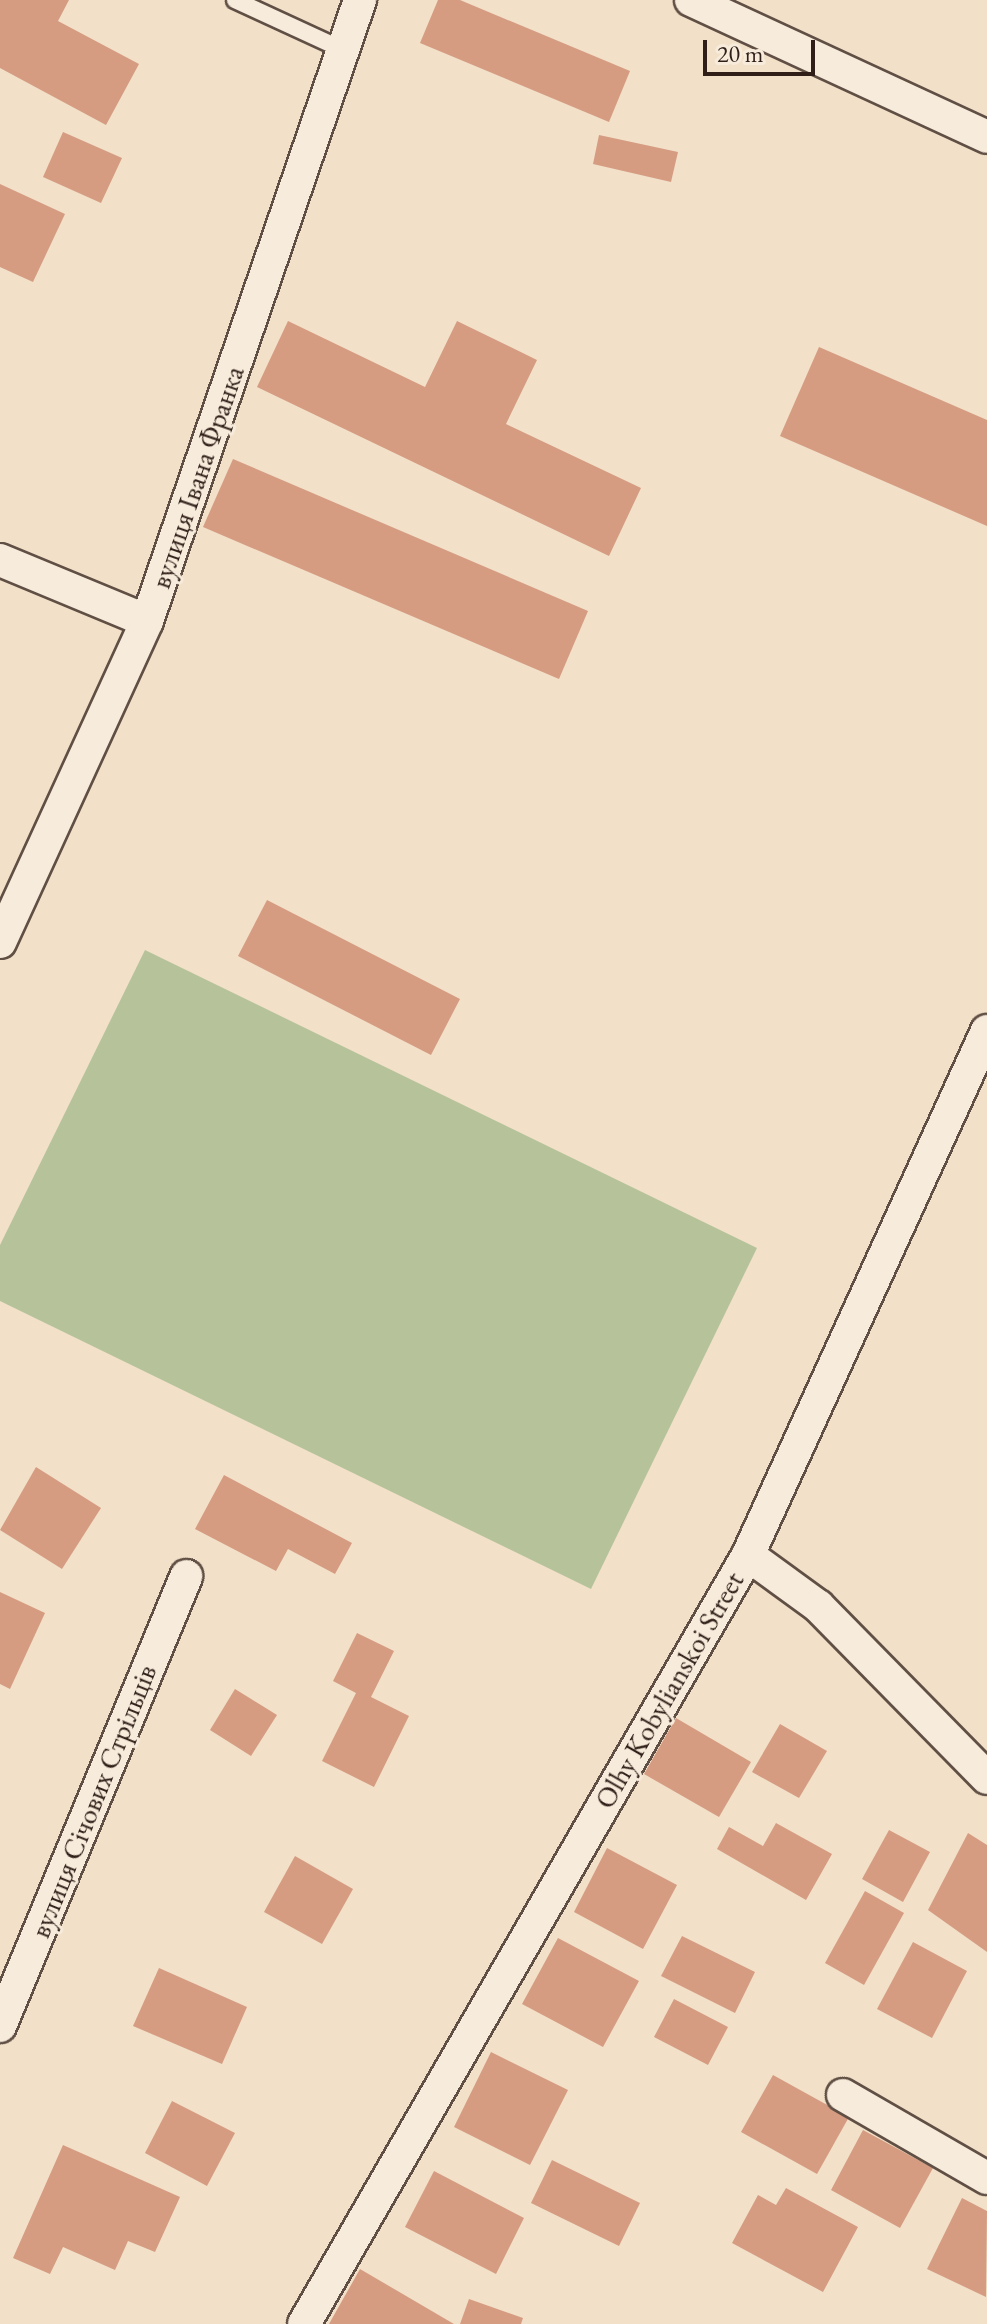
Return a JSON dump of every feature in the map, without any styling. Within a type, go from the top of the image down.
[{"type":"street","name":"вулиця Івана Франка","points":[[0,942],[147,621],[339,48],[360,0]]},
{"type":"street","points":[[691,0],[987,137]]},
{"type":"street","points":[[0,560],[147,621]]},
{"type":"street","name":"Olhy Kobylianskoi Street","points":[[304,2324],[748,1555],[987,1031]]},
{"type":"street","points":[[748,1555],[818,1606],[987,1778]]},
{"type":"street","name":"вулиця Січових Стрільців","points":[[0,2026],[186,1576]]},
{"type":"street","points":[[843,2095],[987,2178]]},
{"type":"lane","points":[[235,0],[339,48]]},
{"type":"green space","points":[[145,950],[757,1248],[591,1589],[0,1301],[0,1245]]},
{"type":"building","points":[[0,0],[69,0],[58,21],[139,64],[106,125],[0,68]]},
{"type":"building","points":[[438,0],[460,0],[630,71],[609,122],[420,43]]},
{"type":"building","points":[[63,132],[122,158],[101,203],[43,177]]},
{"type":"building","points":[[599,135],[678,152],[671,182],[593,164]]},
{"type":"building","points":[[0,184],[65,214],[33,282],[0,267]]},
{"type":"building","points":[[288,321],[425,387],[457,321],[537,360],[506,424],[641,488],[609,556],[257,387]]},
{"type":"building","points":[[819,347],[987,420],[987,526],[780,436]]},
{"type":"building","points":[[233,459],[588,611],[559,679],[203,527]]},
{"type":"building","points":[[267,900],[460,999],[431,1055],[238,956]]},
{"type":"building","points":[[36,1467],[101,1508],[62,1569],[0,1530]]},
{"type":"building","points":[[224,1475],[352,1543],[335,1574],[288,1549],[276,1571],[195,1529]]},
{"type":"building","points":[[0,1592],[45,1613],[10,1689],[0,1684]]},
{"type":"building","points":[[357,1633],[394,1651],[371,1697],[409,1716],[374,1787],[322,1761],[356,1693],[333,1681]]},
{"type":"building","points":[[235,1689],[277,1715],[251,1756],[210,1730]]},
{"type":"building","points":[[676,1718],[751,1762],[719,1817],[644,1774]]},
{"type":"building","points":[[780,1724],[827,1751],[799,1798],[752,1772]]},
{"type":"building","points":[[776,1823],[832,1854],[806,1900],[717,1849],[729,1827],[763,1846]]},
{"type":"building","points":[[889,1830],[930,1852],[903,1902],[862,1879]]},
{"type":"building","points":[[968,1833],[987,1845],[987,1952],[928,1910]]},
{"type":"building","points":[[607,1848],[677,1885],[643,1949],[574,1912]]},
{"type":"building","points":[[295,1856],[353,1889],[322,1944],[264,1912]]},
{"type":"building","points":[[865,1891],[904,1913],[864,1985],[825,1963]]},
{"type":"building","points":[[682,1936],[755,1972],[735,2013],[661,1976]]},
{"type":"building","points":[[558,1938],[639,1981],[603,2047],[522,2004]]},
{"type":"building","points":[[913,1942],[967,1971],[932,2038],[877,2009]]},
{"type":"building","points":[[159,1968],[247,2007],[222,2064],[133,2026]]},
{"type":"building","points":[[674,1999],[728,2027],[708,2065],[654,2037]]},
{"type":"building","points":[[491,2052],[568,2090],[530,2165],[454,2127]]},
{"type":"building","points":[[773,2075],[849,2117],[817,2174],[741,2132]]},
{"type":"building","points":[[172,2101],[235,2133],[207,2186],[145,2153]]},
{"type":"building","points":[[863,2130],[933,2168],[900,2228],[831,2190]]},
{"type":"building","points":[[63,2145],[180,2197],[155,2252],[128,2241],[115,2270],[63,2247],[50,2274],[13,2258]]},
{"type":"building","points":[[552,2160],[640,2203],[619,2246],[531,2203]]},
{"type":"building","points":[[434,2171],[524,2218],[496,2274],[405,2227]]},
{"type":"building","points":[[786,2188],[858,2227],[823,2292],[732,2243],[758,2195],[776,2205]]},
{"type":"building","points":[[962,2198],[987,2211],[986,2297],[927,2269]]},
{"type":"building","points":[[360,2269],[454,2324],[329,2324]]},
{"type":"building","points":[[469,2299],[523,2318],[521,2324],[460,2324]]}]
